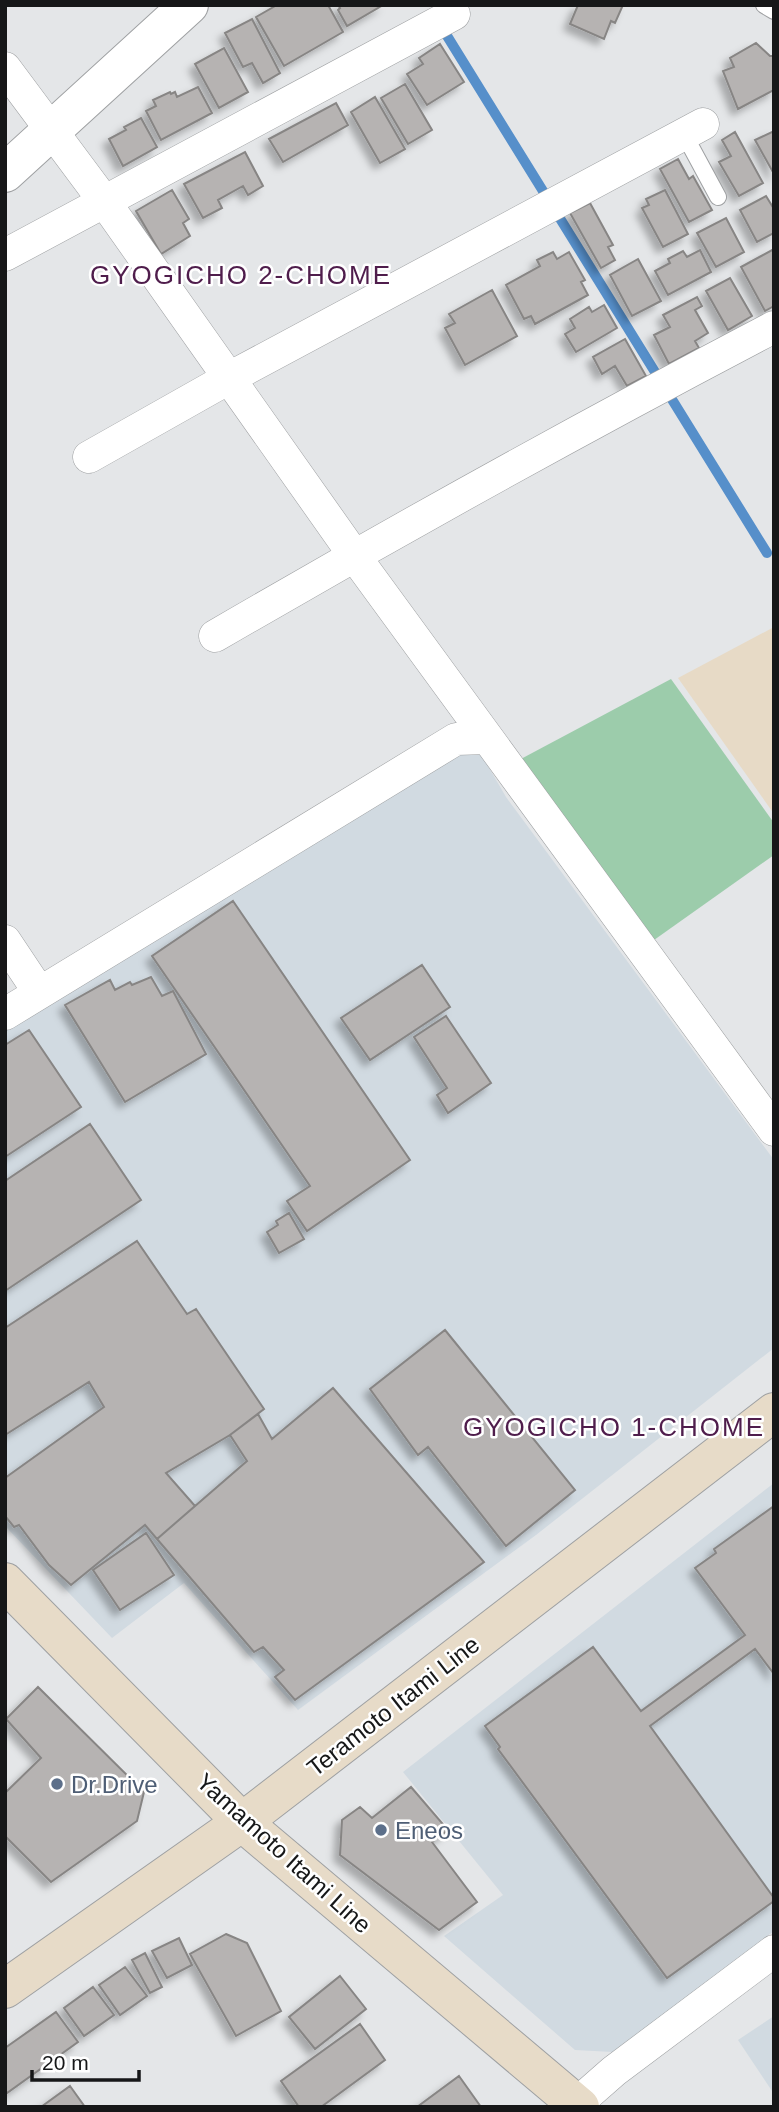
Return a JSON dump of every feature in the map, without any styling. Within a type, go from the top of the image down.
[{"type":"main road","name":"Teramoto Itami Line","points":[[5,1989],[242,1822],[774,1412]]},
{"type":"main road","name":"Yamamoto Itami Line","points":[[5,1582],[242,1822],[576,2106]]},
{"type":"street","points":[[5,173],[189,5]]},
{"type":"street","points":[[5,255],[457,8]]},
{"type":"street","points":[[5,68],[104,201],[486,738],[774,1130]]},
{"type":"street","points":[[89,457],[229,378],[693,129]]},
{"type":"street","points":[[215,636],[354,555],[664,384],[774,327]]},
{"type":"street","points":[[5,1014],[456,739],[486,738]]},
{"type":"street","points":[[5,940],[39,992]]},
{"type":"street","points":[[576,2106],[614,2071],[774,1951]]},
{"type":"lane","points":[[764,5],[774,11]]},
{"type":"lane","points":[[693,129],[718,197]]},
{"type":"shaded area","points":[[774,627],[774,814],[678,678]]},
{"type":"shaded area","points":[[462,749],[481,754],[506,797],[774,1160],[774,1348],[536,1535],[298,1710],[184,1583],[112,1638],[5,1526],[5,1027]]},
{"type":"shaded area","points":[[774,1483],[774,1931],[613,2052],[575,2050],[444,1936],[503,1895],[403,1772]]},
{"type":"shaded area","points":[[774,2016],[774,2094],[738,2040]]},
{"type":"green space","points":[[671,679],[774,823],[774,855],[647,945],[519,760]]},
{"type":"building","points":[[277,5],[328,5],[343,32],[284,66],[256,17]]},
{"type":"building","points":[[338,5],[383,5],[347,26]]},
{"type":"building","points":[[578,5],[623,5],[615,23],[611,21],[604,39],[570,24]]},
{"type":"building","points":[[252,19],[280,73],[263,83],[252,63],[243,67],[225,33]]},
{"type":"building","points":[[756,43],[770,56],[774,56],[774,90],[738,109],[723,71],[734,67],[730,58]]},
{"type":"building","points":[[440,44],[464,82],[427,105],[407,74],[423,64],[419,58]]},
{"type":"building","points":[[224,48],[248,92],[219,108],[195,64]]},
{"type":"building","points":[[405,84],[432,130],[408,144],[381,98]]},
{"type":"building","points":[[198,87],[212,113],[161,140],[146,111],[156,106],[153,100],[170,92],[175,92],[177,97]]},
{"type":"building","points":[[375,97],[405,149],[380,163],[351,112]]},
{"type":"building","points":[[336,103],[348,125],[283,162],[269,139]]},
{"type":"building","points":[[141,118],[157,147],[123,166],[109,139]]},
{"type":"building","points":[[774,131],[774,174],[755,140]]},
{"type":"building","points":[[735,132],[763,183],[739,196],[719,162],[731,156],[722,140]]},
{"type":"building","points":[[245,152],[263,186],[248,195],[243,186],[218,200],[222,208],[203,218],[184,184]]},
{"type":"building","points":[[678,159],[689,179],[693,176],[712,210],[689,222],[660,169]]},
{"type":"building","points":[[172,190],[189,219],[183,223],[190,236],[161,254],[136,211]]},
{"type":"building","points":[[665,190],[688,234],[663,247],[642,208],[649,205],[646,199]]},
{"type":"building","points":[[766,196],[774,209],[774,233],[757,242],[740,210]]},
{"type":"building","points":[[590,203],[613,245],[608,247],[615,260],[601,268],[570,213]]},
{"type":"building","points":[[726,218],[744,252],[716,267],[697,233]]},
{"type":"building","points":[[774,249],[774,306],[765,311],[741,267]]},
{"type":"building","points":[[700,250],[711,272],[668,295],[655,271],[670,263],[668,259],[683,251],[687,257]]},
{"type":"building","points":[[553,252],[557,259],[569,252],[585,280],[581,282],[588,295],[535,324],[531,316],[524,319],[506,285],[540,266],[537,260]]},
{"type":"building","points":[[638,259],[661,301],[632,316],[610,275]]},
{"type":"building","points":[[730,278],[752,316],[728,330],[706,291]]},
{"type":"building","points":[[492,290],[517,336],[465,365],[445,328],[455,323],[449,314]]},
{"type":"building","points":[[697,297],[702,306],[695,310],[708,333],[695,341],[699,348],[669,364],[654,335],[670,327],[663,315]]},
{"type":"building","points":[[604,305],[617,328],[576,352],[565,334],[575,328],[570,319],[589,307],[592,312]]},
{"type":"building","points":[[625,339],[646,376],[627,386],[615,366],[602,374],[593,357]]},
{"type":"building","points":[[233,901],[410,1160],[307,1231],[287,1201],[310,1186],[152,956]]},
{"type":"building","points":[[422,965],[450,1007],[370,1060],[341,1018]]},
{"type":"building","points":[[151,977],[162,996],[173,991],[206,1054],[125,1102],[65,1005],[110,980],[115,990],[130,982],[132,985]]},
{"type":"building","points":[[446,1016],[491,1083],[448,1113],[437,1095],[447,1088],[414,1037]]},
{"type":"building","points":[[29,1030],[81,1107],[5,1157],[5,1045]]},
{"type":"building","points":[[90,1124],[141,1200],[5,1291],[5,1181]]},
{"type":"building","points":[[289,1213],[304,1239],[279,1253],[267,1232],[278,1225],[276,1221]]},
{"type":"building","points":[[137,1241],[187,1314],[196,1309],[264,1409],[230,1435],[166,1473],[195,1506],[157,1539],[145,1525],[71,1585],[49,1565],[19,1525],[14,1527],[5,1516],[5,1478],[104,1407],[89,1382],[5,1435],[5,1328]]},
{"type":"building","points":[[445,1330],[575,1490],[506,1546],[428,1447],[418,1455],[370,1389]]},
{"type":"building","points":[[333,1388],[484,1562],[295,1700],[275,1677],[284,1670],[263,1647],[254,1652],[157,1539],[247,1461],[230,1435],[258,1414],[272,1439]]},
{"type":"building","points":[[774,1506],[774,1674],[755,1649],[650,1726],[774,1901],[667,1978],[498,1749],[500,1747],[485,1726],[593,1647],[641,1711],[745,1635],[695,1568],[716,1553],[714,1549]]},
{"type":"building","points":[[146,1533],[174,1575],[120,1610],[93,1570]]},
{"type":"building","points":[[38,1687],[144,1792],[137,1821],[51,1882],[5,1836],[5,1793],[41,1758],[6,1719]]},
{"type":"building","points":[[411,1787],[448,1830],[432,1842],[477,1902],[439,1930],[340,1855],[342,1820],[360,1807],[372,1818]]},
{"type":"building","points":[[226,1934],[247,1943],[281,2011],[236,2036],[190,1954]]},
{"type":"building","points":[[179,1938],[192,1965],[167,1978],[152,1951]]},
{"type":"building","points":[[145,1953],[162,1987],[150,1993],[132,1960]]},
{"type":"building","points":[[125,1967],[147,1996],[120,2015],[99,1985]]},
{"type":"building","points":[[340,1976],[366,2009],[315,2049],[289,2017]]},
{"type":"building","points":[[93,1987],[114,2015],[84,2036],[64,2008]]},
{"type":"building","points":[[56,2012],[78,2042],[7,2093],[5,2048]]},
{"type":"building","points":[[360,2024],[385,2060],[321,2107],[299,2107],[281,2081]]},
{"type":"building","points":[[459,2076],[481,2107],[417,2107]]},
{"type":"building","points":[[70,2086],[85,2107],[41,2107]]},
{"type":"waterway","points":[[444,31],[767,553]]},
{"type":"place","name":"Dr.Drive","points":[[57,1784]]},
{"type":"place","name":"Eneos","points":[[381,1830]]},
{"type":"district","name":"GYOGICHO 2-CHOME","points":[[241,275]]},
{"type":"district","name":"GYOGICHO 1-CHOME","points":[[614,1427]]}]
